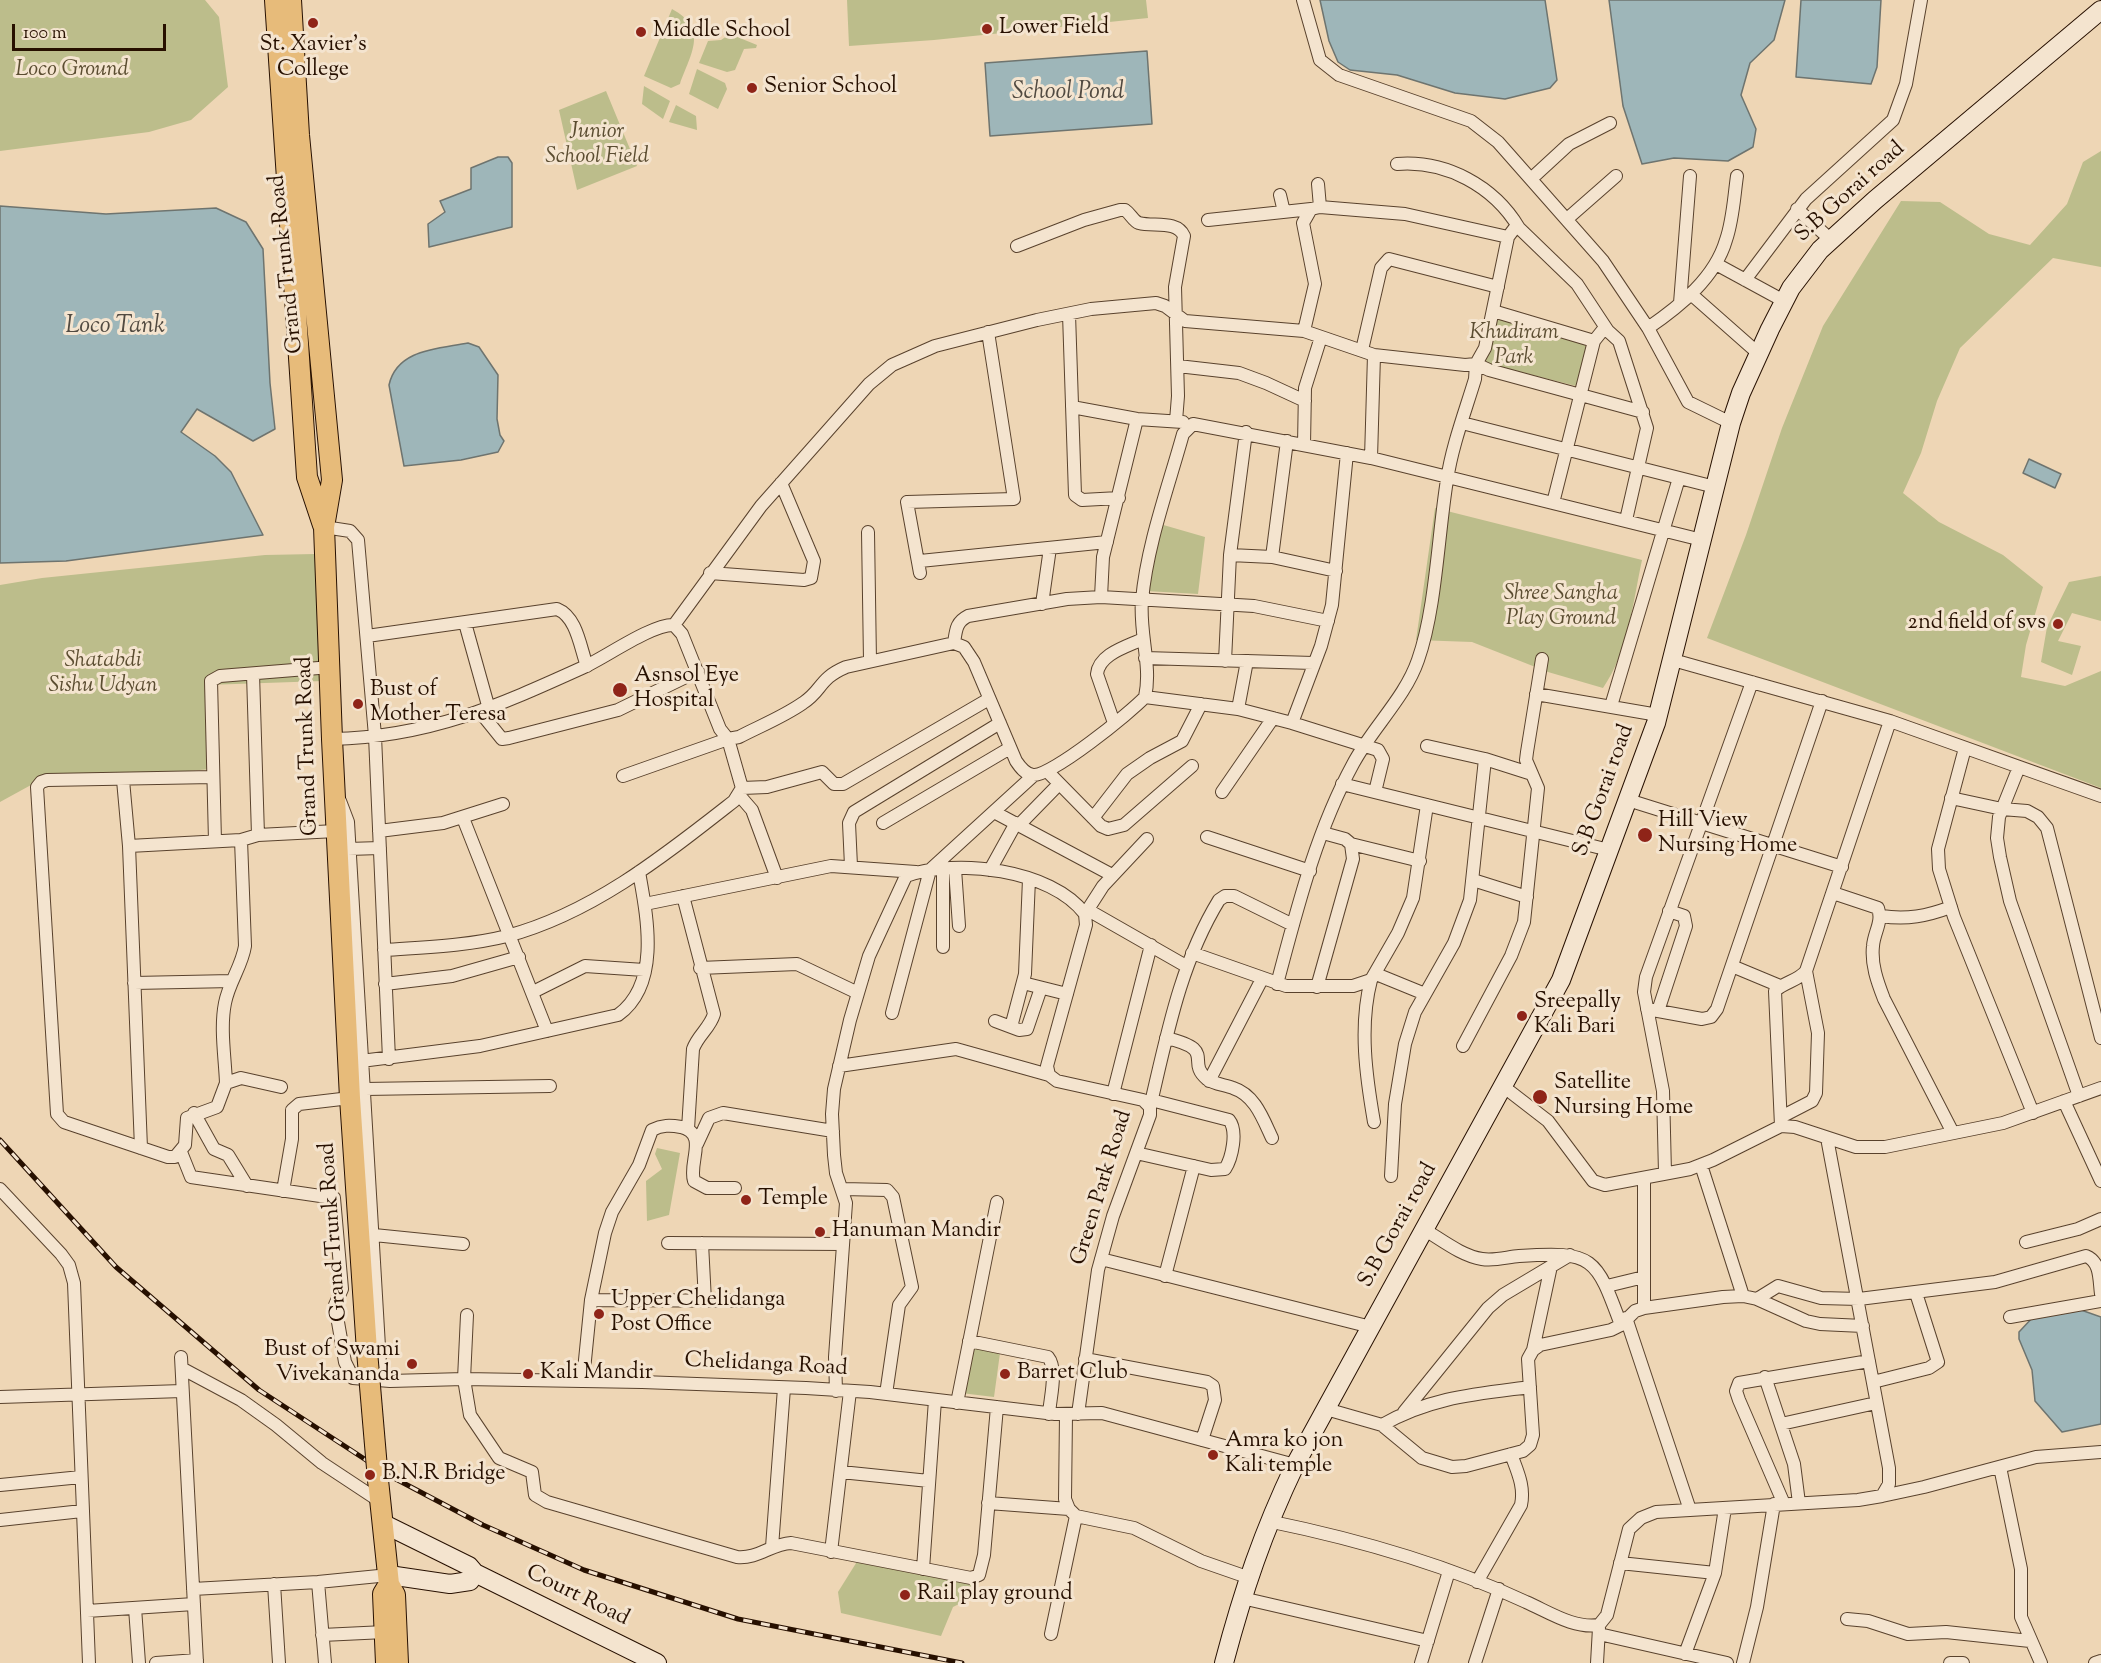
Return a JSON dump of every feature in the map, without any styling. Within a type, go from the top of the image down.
[{"type":"main road","points":[[275,0],[307,477],[324,527]]},
{"type":"main road","name":"Grand Trunk Road","points":[[291,0],[299,135],[332,480],[324,527],[336,831],[357,1093],[367,1351],[384,1524],[387,1585]]},
{"type":"main road","points":[[386,1663],[387,1585]]},
{"type":"main road","points":[[387,1585],[398,1663]]},
{"type":"street","points":[[1303,0],[1320,60],[1339,75],[1470,121],[1498,142],[1603,261],[1648,328],[1688,402],[1731,423]]},
{"type":"street","points":[[1745,280],[1797,209],[1893,120],[1906,84],[1921,0]]},
{"type":"street","name":"S.B Gorai road","points":[[1224,1663],[1247,1577],[1268,1521],[1295,1465],[1561,980],[1658,715],[1731,423],[1759,354],[1784,301],[1806,267],[1831,240],[2101,10]]},
{"type":"street","points":[[1531,179],[1569,144],[1610,123]]},
{"type":"street","points":[[1397,164],[1422,163],[1472,180],[1501,202],[1519,228],[1577,284],[1608,331],[1619,341],[1647,428],[1626,520]]},
{"type":"street","points":[[1567,219],[1616,176]]},
{"type":"street","points":[[1680,303],[1690,176]]},
{"type":"street","points":[[1648,328],[1691,294],[1716,264],[1727,238],[1737,176]]},
{"type":"street","points":[[1304,332],[1315,284],[1303,223],[1316,208],[1318,184]]},
{"type":"street","points":[[1280,195],[1284,212]]},
{"type":"street","points":[[1208,220],[1316,208],[1405,214],[1508,237]]},
{"type":"street","points":[[1797,209],[1831,240]]},
{"type":"street","points":[[1017,246],[1084,220],[1120,210],[1125,210],[1142,223],[1176,227],[1184,236],[1175,287],[1178,366],[1176,421]]},
{"type":"street","points":[[1277,984],[1310,871],[1342,784],[1364,745],[1407,683],[1422,649],[1447,476],[1475,379],[1476,364],[1485,348],[1508,237],[1514,229],[1519,228]]},
{"type":"street","points":[[1371,458],[1368,352],[1381,268],[1389,260],[1394,259],[1498,287]]},
{"type":"street","points":[[1716,264],[1784,301]]},
{"type":"street","points":[[1691,294],[1759,354]]},
{"type":"street","points":[[332,739],[375,736],[423,728],[485,711],[587,666],[659,628],[674,625],[710,573],[781,483],[885,370],[914,353],[988,332],[1069,314],[1156,303],[1165,306],[1176,315],[1195,322],[1304,332],[1368,352],[1466,365],[1476,364],[1489,370],[1582,397],[1643,412]]},
{"type":"street","points":[[1493,311],[1594,341]]},
{"type":"street","points":[[1069,314],[1075,495],[1082,500],[1119,498]]},
{"type":"street","points":[[1553,502],[1582,397],[1594,341],[1602,331],[1608,331]]},
{"type":"street","points":[[988,332],[1014,499],[907,502],[920,567],[1107,542]]},
{"type":"street","points":[[1304,445],[1307,378],[1321,337]]},
{"type":"street","points":[[1178,366],[1239,373],[1305,401]]},
{"type":"street","points":[[1072,407],[1246,432],[1371,458],[1702,540]]},
{"type":"street","points":[[1101,597],[1101,569],[1137,418]]},
{"type":"street","points":[[1462,423],[1715,487]]},
{"type":"street","points":[[836,1391],[835,1357],[846,1203],[836,1173],[833,1131],[834,1089],[869,956],[906,876],[923,871],[994,812],[1034,775],[1047,771],[1114,723],[1145,697],[1147,687],[1142,601],[1159,522],[1183,434],[1193,424]]},
{"type":"street","points":[[1225,661],[1230,555],[1246,432]]},
{"type":"street","points":[[1272,557],[1287,441]]},
{"type":"street","points":[[1292,723],[1328,621],[1336,572],[1347,453]]},
{"type":"street","points":[[1611,706],[1679,478]]},
{"type":"street","points":[[710,573],[804,580],[811,578],[814,561],[781,483]]},
{"type":"street","points":[[324,527],[350,531],[358,540],[375,736],[389,1059]]},
{"type":"street","points":[[868,532],[870,661]]},
{"type":"street","points":[[1042,604],[1050,548]]},
{"type":"street","points":[[1230,555],[1272,557],[1336,572]]},
{"type":"street","points":[[954,643],[960,620],[968,616],[1067,599],[1101,597],[1142,601],[1228,603],[1328,621]]},
{"type":"street","points":[[367,636],[557,609],[566,613],[571,620],[587,666]]},
{"type":"street","points":[[465,623],[485,711],[497,735],[502,739],[618,710],[698,671]]},
{"type":"street","points":[[674,625],[682,634],[720,729],[728,739],[740,791],[752,810],[777,878]]},
{"type":"street","points":[[1114,723],[1097,674],[1098,666],[1103,659],[1143,639]]},
{"type":"street","points":[[622,776],[739,737],[804,703],[823,679],[831,673],[870,661],[954,643],[964,647],[969,654],[1010,748],[1023,771],[1034,775]]},
{"type":"street","points":[[1145,658],[1313,663]]},
{"type":"street","points":[[1463,1046],[1518,939],[1527,897],[1538,788],[1527,752],[1542,659]]},
{"type":"street","points":[[1673,660],[1890,721],[2101,796]]},
{"type":"street","points":[[1238,709],[1247,661]]},
{"type":"street","points":[[215,841],[211,681],[220,676],[331,666]]},
{"type":"street","points":[[253,674],[258,835]]},
{"type":"street","points":[[1665,1173],[1663,1090],[1653,1010],[1644,992],[1646,976],[1752,682]]},
{"type":"street","points":[[1536,694],[1658,715]]},
{"type":"street","points":[[1145,697],[1238,709],[1378,750],[1383,759],[1375,792]]},
{"type":"street","points":[[384,950],[469,943],[508,936],[572,910],[639,872],[689,837],[740,791],[767,787],[822,772],[834,784],[843,784],[990,699]]},
{"type":"street","points":[[1653,1010],[1702,1019],[1711,1017],[1717,1009],[1822,701]]},
{"type":"street","points":[[1093,818],[1127,774],[1150,758],[1182,741],[1201,704]]},
{"type":"street","points":[[1222,792],[1273,718]]},
{"type":"street","points":[[1781,1122],[1775,991],[1780,986],[1801,978],[1806,971],[1890,721]]},
{"type":"street","points":[[851,866],[849,823],[854,812],[1000,723]]},
{"type":"street","points":[[1427,746],[1485,759],[1532,774]]},
{"type":"street","points":[[883,823],[1010,748]]},
{"type":"street","points":[[1965,748],[1938,849],[1939,869],[1951,907],[2033,1113]]},
{"type":"street","points":[[1391,1176],[1399,1071],[1415,1012],[1462,927],[1473,880],[1485,759]]},
{"type":"street","points":[[1047,771],[1093,818],[1108,829],[1124,825],[1192,766]]},
{"type":"street","points":[[2019,767],[2002,809],[1997,838],[2010,901],[2079,1096]]},
{"type":"street","points":[[182,1152],[175,1157],[168,1157],[64,1122],[57,1114],[36,794],[41,782],[47,780],[213,777]]},
{"type":"street","points":[[123,780],[129,846],[141,1148]]},
{"type":"street","points":[[990,870],[1017,824],[1059,784]]},
{"type":"street","points":[[1342,784],[1609,850]]},
{"type":"street","points":[[334,786],[348,822],[362,1060],[357,1093],[374,1235],[386,1381]]},
{"type":"street","points":[[1951,798],[2002,809],[2027,811],[2038,817],[2047,828],[2101,1038]]},
{"type":"street","points":[[1628,800],[1842,867]]},
{"type":"street","points":[[379,831],[430,826],[463,818],[503,804]]},
{"type":"street","points":[[1374,1122],[1365,1048],[1366,999],[1373,977],[1406,916],[1413,898],[1427,805]]},
{"type":"street","points":[[994,812],[1112,875]]},
{"type":"street","points":[[463,818],[508,936],[519,957],[548,1031]]},
{"type":"street","points":[[129,846],[241,840],[258,835],[336,831]]},
{"type":"street","points":[[1323,833],[1345,839],[1351,844],[1420,861]]},
{"type":"street","points":[[1207,837],[1310,871]]},
{"type":"street","points":[[1048,1075],[1047,1066],[1086,925],[1086,912],[1112,875],[1147,839]]},
{"type":"street","points":[[241,840],[245,945],[243,959],[232,981],[223,1014],[226,1083],[217,1107],[194,1113],[187,1118],[182,1152],[191,1177],[283,1191],[292,1139],[292,1110],[299,1104],[357,1093],[550,1086]]},
{"type":"street","points":[[1317,987],[1353,859],[1351,844]]},
{"type":"street","points":[[348,849],[380,848]]},
{"type":"street","points":[[645,904],[777,878],[814,868],[851,866],[923,871],[990,870],[1029,879],[1069,898],[1086,912],[1151,945],[1186,966]]},
{"type":"street","points":[[949,869],[959,926]]},
{"type":"street","points":[[943,946],[949,869]]},
{"type":"street","points":[[892,1013],[923,871]]},
{"type":"street","points":[[362,1060],[389,1059],[480,1046],[618,1015],[629,1007],[638,992],[648,945],[645,904],[639,872]]},
{"type":"street","points":[[1011,1027],[1023,983],[1029,879]]},
{"type":"street","points":[[1473,880],[1527,897]]},
{"type":"street","points":[[1833,893],[1878,908],[1881,916],[1873,942],[1876,979],[1953,1133]]},
{"type":"street","points":[[683,896],[700,968],[714,1014],[712,1022],[696,1040],[693,1049],[688,1130]]},
{"type":"street","points":[[1137,1153],[1211,1170],[1225,1169],[1234,1131],[1233,1125],[1224,1117],[1151,1103],[1177,990],[1186,966],[1215,907],[1225,896],[1234,896],[1293,926]]},
{"type":"street","points":[[1881,916],[1910,918],[1951,907]]},
{"type":"street","points":[[1653,1010],[1686,926],[1684,916],[1669,911]]},
{"type":"street","points":[[1113,1094],[1151,945]]},
{"type":"street","points":[[1192,953],[1277,984],[1317,987],[1353,986],[1373,977],[1425,994]]},
{"type":"street","points":[[385,984],[452,976],[519,957]]},
{"type":"street","points":[[700,968],[797,964],[858,993]]},
{"type":"street","points":[[533,992],[585,966],[644,970]]},
{"type":"street","points":[[1732,966],[1780,986]]},
{"type":"street","points":[[1504,1087],[1548,1121],[1593,1181],[1605,1185],[1701,1165],[1781,1122],[1812,1101],[1816,1093],[1818,1033],[1806,971]]},
{"type":"street","points":[[1209,1081],[1262,979]]},
{"type":"street","points":[[134,983],[232,981]]},
{"type":"street","points":[[1023,983],[1067,994]]},
{"type":"street","points":[[995,1021],[1024,1031],[1030,1027],[1041,988]]},
{"type":"street","points":[[1166,1038],[1191,1044],[1196,1048],[1201,1069],[1209,1081],[1236,1088],[1251,1098],[1272,1138]]},
{"type":"street","name":"Green Park Road","points":[[839,1066],[956,1049],[1048,1075],[1056,1081],[1151,1103],[1150,1115],[1101,1259],[1085,1359],[1072,1414]]},
{"type":"street","points":[[226,1083],[241,1078],[281,1087]]},
{"type":"street","points":[[1781,1122],[1827,1138],[1869,1148],[2003,1123],[2101,1088]]},
{"type":"street","points":[[2064,1101],[2101,1181]]},
{"type":"street","points":[[194,1113],[214,1149],[228,1155],[247,1186]]},
{"type":"street","points":[[735,1188],[699,1186],[691,1172],[697,1144],[709,1118],[723,1113],[833,1131]]},
{"type":"street","points":[[583,1380],[591,1300],[604,1233],[612,1212],[639,1165],[648,1136],[652,1130],[661,1126],[688,1130],[695,1136],[697,1144]]},
{"type":"street","points":[[1827,1138],[1889,1468],[1889,1484],[1882,1496]]},
{"type":"street","points":[[1701,1165],[1743,1296]]},
{"type":"street","points":[[1165,1276],[1194,1166]]},
{"type":"street","points":[[1644,1178],[1644,1308]]},
{"type":"street","points":[[0,1189],[69,1265],[74,1283],[89,1663]]},
{"type":"street","points":[[843,1189],[887,1190],[893,1197],[910,1267],[912,1287],[899,1305],[886,1394]]},
{"type":"street","name":"Chelidanga Road","points":[[283,1191],[334,1198],[342,1289],[335,1305],[345,1362],[353,1378],[386,1381],[583,1380],[886,1394],[1048,1414],[1114,1416],[1295,1465]]},
{"type":"street","points":[[957,1402],[997,1202]]},
{"type":"street","points":[[2026,1242],[2067,1232],[2101,1219]]},
{"type":"street","points":[[1425,1230],[1469,1255],[1483,1259],[1570,1255],[1585,1259],[1594,1265],[1624,1321],[1690,1510]]},
{"type":"street","points":[[374,1235],[463,1244]]},
{"type":"street","points":[[668,1243],[843,1244]]},
{"type":"street","points":[[702,1243],[705,1300]]},
{"type":"street","points":[[1404,1412],[1488,1308],[1503,1294],[1570,1255]]},
{"type":"street","points":[[1757,1299],[1778,1286],[1821,1298],[1859,1299],[1916,1293],[2011,1279],[2086,1256],[2092,1258],[2097,1266],[2101,1294]]},
{"type":"street","points":[[1101,1259],[1371,1327]]},
{"type":"street","points":[[1326,1409],[1382,1425],[1422,1458],[1452,1467],[1466,1466],[1511,1454],[1530,1445],[1533,1435],[1528,1359],[1533,1350],[1551,1266]]},
{"type":"street","points":[[1607,1286],[1644,1277]]},
{"type":"street","points":[[1873,1382],[1929,1368],[1938,1362],[1916,1293]]},
{"type":"street","points":[[1533,1350],[1552,1342],[1611,1330],[1644,1308],[1743,1296],[1757,1299],[1806,1321],[1863,1326]]},
{"type":"street","points":[[591,1300],[776,1301]]},
{"type":"street","points":[[2010,1317],[2101,1301]]},
{"type":"street","points":[[467,1315],[464,1379],[468,1405],[474,1423],[499,1458],[532,1472],[535,1495],[540,1499],[737,1557],[753,1557],[772,1547],[791,1543],[971,1578],[979,1575],[984,1555],[997,1407]]},
{"type":"street","points":[[969,1341],[1048,1357],[1052,1361],[1048,1414]]},
{"type":"street","points":[[1085,1359],[1207,1382],[1216,1393],[1202,1440]]},
{"type":"street","points":[[1743,1663],[1779,1504],[1736,1391],[1739,1383],[1869,1361]]},
{"type":"street","points":[[156,1663],[197,1661],[182,1363],[276,1425],[322,1463],[380,1491]]},
{"type":"street","points":[[1765,1377],[1796,1471],[1799,1503]]},
{"type":"street","points":[[1382,1425],[1404,1412],[1438,1400],[1530,1387]]},
{"type":"street","points":[[772,1547],[784,1388]]},
{"type":"street","points":[[0,1397],[78,1392],[182,1391]]},
{"type":"street","points":[[831,1552],[850,1391]]},
{"type":"street","points":[[923,1569],[935,1400]]},
{"type":"street","points":[[1781,1424],[1876,1403]]},
{"type":"street","points":[[1051,1634],[1073,1513],[1065,1499],[1072,1414]]},
{"type":"street","points":[[1597,1663],[1599,1629],[1607,1615],[1629,1529],[1641,1518],[1656,1512],[1858,1500],[2036,1457],[2101,1452]]},
{"type":"street","points":[[1478,1582],[1521,1505],[1523,1494],[1521,1482],[1511,1454]]},
{"type":"street","points":[[2000,1467],[2021,1569],[2021,1617],[2041,1663]]},
{"type":"street","points":[[841,1472],[929,1481]]},
{"type":"street","points":[[0,1485],[81,1477]]},
{"type":"street","points":[[988,1503],[1073,1513],[1134,1528],[1201,1562],[1247,1577]]},
{"type":"street","points":[[1685,1654],[1715,1573],[1725,1508]]},
{"type":"street","points":[[0,1520],[82,1511]]},
{"type":"street","points":[[1268,1521],[1352,1541],[1449,1571],[1499,1589],[1571,1622],[1685,1654],[1727,1663]]},
{"type":"street","name":"Court Road","points":[[384,1524],[470,1566],[475,1573],[657,1663]]},
{"type":"street","points":[[1620,1563],[1715,1573]]},
{"type":"street","points":[[1421,1663],[1449,1571]]},
{"type":"street","points":[[193,1589],[318,1582],[387,1585],[450,1584],[470,1581],[475,1573]]},
{"type":"street","points":[[318,1582],[325,1663]]},
{"type":"street","points":[[274,1584],[279,1663]]},
{"type":"street","points":[[1475,1663],[1499,1589]]},
{"type":"street","points":[[1242,1598],[1428,1641]]},
{"type":"street","points":[[87,1611],[194,1604]]},
{"type":"street","points":[[135,1608],[140,1663]]},
{"type":"street","points":[[1847,1619],[1868,1621],[1908,1634],[1946,1632],[2030,1641]]},
{"type":"street","points":[[322,1635],[385,1632]]},
{"type":"street","points":[[2096,1663],[2101,1661]]},
{"type":"street","points":[[1950,1663],[1963,1663]]},
{"type":"green space","name":"Loco Ground","points":[[0,0],[205,0],[219,17],[228,87],[191,120],[149,132],[0,151]]},
{"type":"green space","name":"Lower Field","points":[[847,0],[1146,0],[1148,18],[934,40],[849,46]]},
{"type":"green space","points":[[672,9],[690,25],[694,33],[694,42],[680,84],[671,88],[644,76]]},
{"type":"green space","points":[[730,34],[757,45],[756,48],[744,49],[735,70],[727,72],[699,63],[708,41],[721,40]]},
{"type":"green space","points":[[697,69],[725,83],[727,89],[718,109],[689,94]]},
{"type":"green space","points":[[644,86],[670,101],[663,119],[642,104]]},
{"type":"green space","name":"Junior School Field","points":[[606,91],[637,166],[577,190],[559,110]]},
{"type":"green space","points":[[676,105],[696,116],[697,130],[669,122]]},
{"type":"green space","points":[[2101,151],[2101,267],[2053,258],[1960,348],[1937,401],[1921,453],[1903,493],[1939,522],[2003,555],[2043,587],[2026,645],[2021,677],[2065,686],[2101,671],[2101,788],[1707,638],[1746,535],[1782,428],[1823,326],[1901,201],[1940,202],[1989,234],[2030,245],[2067,204],[2083,162]]},
{"type":"green space","name":"Khudiram Park","points":[[1496,316],[1593,344],[1584,388],[1485,363]]},
{"type":"green space","name":"Shree Sangha Play Ground","points":[[1435,508],[1642,560],[1624,643],[1603,688],[1548,672],[1472,642],[1416,640]]},
{"type":"green space","points":[[1160,524],[1205,537],[1198,594],[1146,591]]},
{"type":"green space","name":"Shatabdi Sishu Udyan","points":[[315,554],[323,681],[206,685],[211,769],[31,785],[0,802],[0,585],[42,578],[265,555]]},
{"type":"green space","name":"2nd field of svs","points":[[2101,576],[2101,621],[2072,613],[2058,641],[2081,646],[2072,675],[2041,662],[2047,627],[2069,582]]},
{"type":"green space","points":[[657,1148],[680,1153],[669,1215],[647,1221],[646,1181],[662,1169],[655,1154]]},
{"type":"green space","points":[[969,1346],[1000,1353],[994,1397],[961,1393]]},
{"type":"green space","name":"Rail play ground","points":[[858,1560],[972,1582],[971,1598],[953,1607],[941,1636],[841,1613],[838,1592]]},
{"type":"water","points":[[1320,0],[1545,0],[1557,80],[1550,88],[1505,99],[1455,93],[1397,75],[1350,70],[1338,62],[1329,41]]},
{"type":"water","points":[[1609,0],[1785,0],[1774,40],[1750,63],[1741,95],[1756,129],[1753,147],[1728,161],[1674,158],[1642,164],[1623,106]]},
{"type":"water","points":[[1801,0],[1881,0],[1877,67],[1871,84],[1796,77]]},
{"type":"water","name":"School Pond","points":[[1147,51],[1152,124],[990,136],[985,63]]},
{"type":"water","points":[[498,157],[508,157],[512,163],[512,227],[429,247],[428,224],[445,212],[440,201],[471,189],[471,168]]},
{"type":"water","name":"Loco Tank","points":[[0,206],[106,214],[216,208],[246,222],[263,249],[270,383],[275,429],[253,441],[197,409],[181,432],[215,456],[231,472],[263,535],[66,561],[0,563]]},
{"type":"water","points":[[468,343],[479,347],[498,375],[497,419],[500,435],[504,441],[498,452],[461,460],[404,466],[389,385],[393,373],[400,364],[420,353]]},
{"type":"water","points":[[2029,459],[2061,474],[2055,488],[2023,473]]},
{"type":"water","points":[[2081,1310],[2101,1317],[2101,1424],[2062,1432],[2035,1401],[2032,1370],[2019,1339],[2019,1332],[2034,1316]]},
{"type":"railway","points":[[0,1140],[116,1267],[259,1390],[392,1477],[483,1525],[584,1570],[738,1619],[962,1663]]},
{"type":"place","name":"St. Xavier's College","points":[[313,23]]},
{"type":"place","name":"Lower Field","points":[[987,29]]},
{"type":"place","name":"Middle School","points":[[641,32]]},
{"type":"place","name":"Senior School","points":[[752,88]]},
{"type":"place","name":"2nd field of svs","points":[[2058,624]]},
{"type":"place","name":"Asnsol Eye Hospital","points":[[620,690]]},
{"type":"place","name":"Bust of Mother Teresa","points":[[358,704]]},
{"type":"place","name":"Hill View Nursing Home","points":[[1645,835]]},
{"type":"place","name":"Sreepally Kali Bari","points":[[1522,1016]]},
{"type":"place","name":"Satellite Nursing Home","points":[[1540,1097]]},
{"type":"place","name":"Temple","points":[[746,1200]]},
{"type":"place","name":"Hanuman Mandir","points":[[820,1232]]},
{"type":"place","name":"Upper Chelidanga Post Office","points":[[599,1314]]},
{"type":"place","name":"Bust of Swami Vivekananda","points":[[412,1364]]},
{"type":"place","name":"Kali Mandir","points":[[528,1374]]},
{"type":"place","name":"Barret Club","points":[[1005,1374]]},
{"type":"place","name":"Amra ko jon Kali temple","points":[[1213,1455]]},
{"type":"place","name":"B.N.R Bridge","points":[[370,1475]]},
{"type":"place","name":"Rail play ground","points":[[905,1595]]}]
